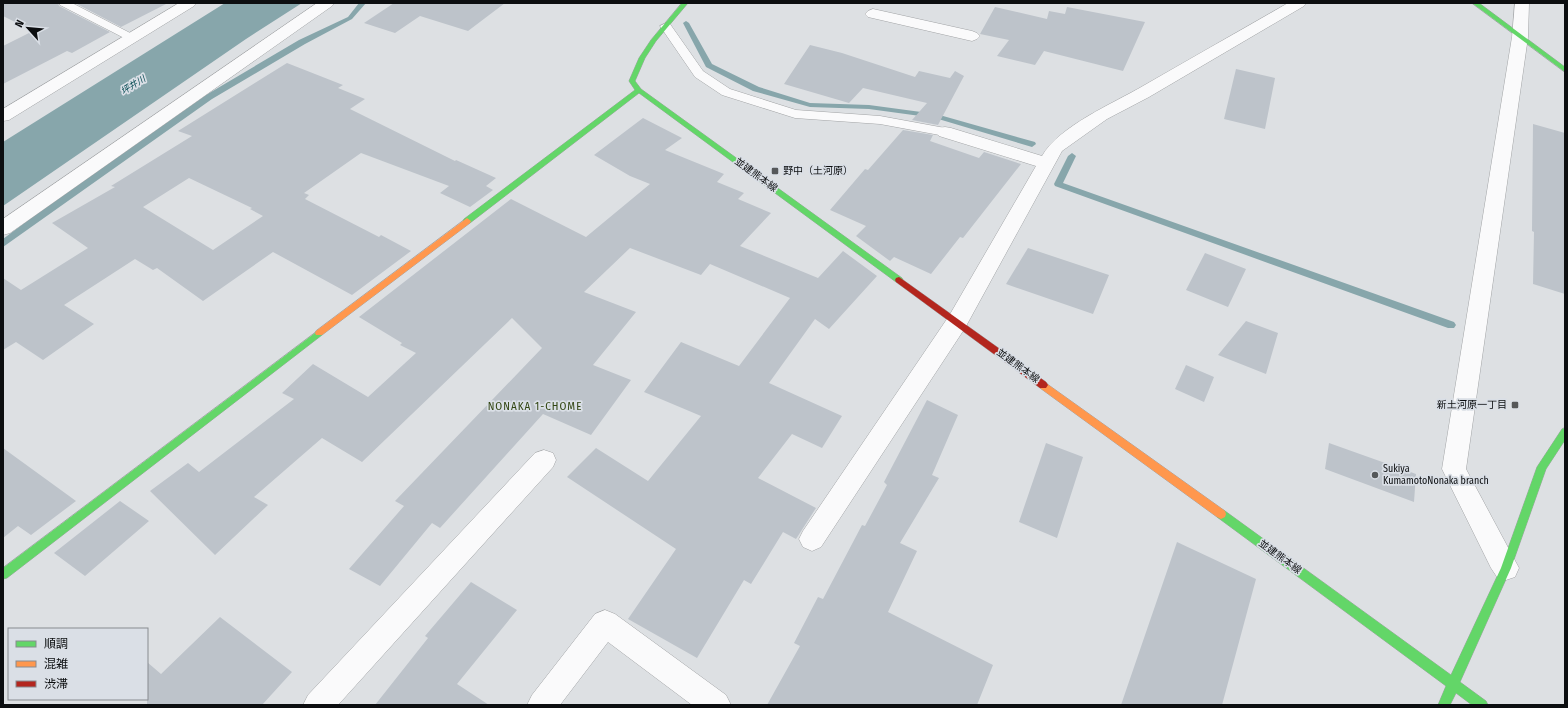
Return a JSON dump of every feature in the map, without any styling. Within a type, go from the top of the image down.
[{"type":"street","points":[[3,116],[189,3]]},
{"type":"street","points":[[3,228],[326,3]]},
{"type":"street","points":[[3,574],[639,90],[632,81],[642,58],[685,3]]},
{"type":"street","points":[[812,539],[957,322],[1055,148],[1101,115],[1143,93],[1300,3]]},
{"type":"street","points":[[1475,3],[1565,70]]},
{"type":"street","points":[[1506,568],[1454,469],[1520,37],[1522,3]]},
{"type":"street","points":[[874,13],[972,36]]},
{"type":"street","name":"並建熊本線","points":[[639,90],[1482,705]]},
{"type":"street","points":[[945,132],[1046,163]]},
{"type":"street","points":[[1444,705],[1506,568],[1542,467],[1565,432]]},
{"type":"street","points":[[318,705],[544,460]]},
{"type":"street","points":[[542,705],[605,623],[716,705]]},
{"type":"lane","points":[[64,3],[132,38]]},
{"type":"lane","points":[[666,26],[699,74],[726,92],[795,114],[880,120],[945,132]]},
{"type":"water","name":"坪井川","points":[[225,3],[302,3],[246,39],[3,206],[3,142]]},
{"type":"building","points":[[3,3],[58,3],[59,6],[110,32],[72,53],[67,51],[3,84],[3,46],[33,31],[3,16]]},
{"type":"building","points":[[75,3],[168,3],[121,27]]},
{"type":"building","points":[[394,3],[505,3],[468,31],[420,16],[395,33],[364,23]]},
{"type":"building","points":[[995,7],[1047,19],[1049,11],[1065,14],[1067,7],[1145,22],[1123,71],[1044,51],[1035,65],[997,56],[1009,40],[980,34]]},
{"type":"building","points":[[810,45],[842,53],[915,77],[919,71],[950,78],[955,71],[964,76],[938,125],[912,120],[927,103],[863,88],[849,103],[784,84]]},
{"type":"building","points":[[287,63],[343,85],[338,88],[365,99],[350,109],[455,161],[456,160],[496,178],[486,186],[493,190],[470,207],[440,193],[449,186],[361,153],[304,193],[309,195],[305,199],[379,237],[381,235],[411,251],[352,295],[273,252],[203,301],[157,268],[153,270],[135,259],[64,305],[94,324],[43,360],[16,342],[3,350],[3,278],[21,290],[88,248],[52,223],[115,187],[111,186],[192,136],[178,131]],"holes":[[[189,178],[252,208],[250,209],[263,216],[213,250],[143,207]]]},
{"type":"building","points":[[1236,69],[1275,78],[1265,129],[1224,119]]},
{"type":"building","points":[[643,118],[682,138],[665,150],[724,174],[717,182],[744,193],[738,199],[771,213],[740,246],[818,278],[843,251],[877,276],[829,329],[815,319],[769,383],[842,416],[822,448],[792,434],[758,478],[816,508],[796,539],[783,532],[751,584],[744,580],[697,658],[628,619],[676,549],[567,477],[596,448],[648,481],[701,416],[644,392],[681,342],[739,366],[790,298],[710,264],[701,275],[630,248],[584,292],[636,312],[593,365],[631,380],[591,435],[543,414],[440,528],[432,523],[380,586],[349,569],[404,506],[395,501],[542,348],[512,318],[362,462],[322,438],[254,497],[268,505],[215,555],[150,491],[188,463],[199,472],[294,399],[282,393],[313,364],[368,397],[416,353],[400,345],[402,343],[359,317],[511,199],[586,237],[650,184],[630,176],[594,155]]},
{"type":"building","points":[[1533,124],[1565,133],[1565,294],[1533,284]]},
{"type":"building","points":[[903,130],[933,135],[930,141],[979,158],[984,152],[1021,164],[963,238],[960,237],[931,274],[894,257],[890,261],[856,236],[866,226],[830,210],[865,169],[868,170]]},
{"type":"building","points":[[1028,248],[1109,275],[1093,314],[1006,284]]},
{"type":"building","points":[[1205,253],[1246,269],[1228,307],[1186,290]]},
{"type":"building","points":[[1246,321],[1278,333],[1266,374],[1218,355]]},
{"type":"building","points":[[1186,365],[1214,377],[1204,402],[1175,389]]},
{"type":"building","points":[[927,400],[958,415],[932,475],[939,478],[900,543],[917,551],[888,612],[993,665],[977,705],[767,705],[800,646],[794,643],[818,597],[823,599],[862,525],[865,526],[887,485],[884,482]]},
{"type":"building","points":[[1046,443],[1083,457],[1057,538],[1019,522]]},
{"type":"building","points":[[1329,443],[1416,474],[1414,502],[1325,469]]},
{"type":"building","points":[[3,448],[76,501],[31,535],[18,526],[3,538]]},
{"type":"building","points":[[120,501],[149,521],[85,576],[54,553]]},
{"type":"building","points":[[1177,542],[1256,579],[1222,705],[1121,705]]},
{"type":"building","points":[[471,582],[517,610],[457,684],[489,705],[375,705],[428,638],[425,636]]},
{"type":"building","points":[[220,617],[292,672],[262,705],[147,705],[148,663],[161,674]]},
{"type":"waterway","points":[[3,244],[34,220],[209,97],[302,42],[350,18],[363,3]]},
{"type":"waterway","points":[[686,23],[709,65],[756,89],[810,105],[869,107],[936,116],[1032,144]]},
{"type":"waterway","points":[[1072,156],[1058,184],[1451,325]]},
{"type":"traffic: fast","points":[[685,3],[654,40],[642,58],[632,81],[639,90],[899,280]]},
{"type":"traffic: fast","points":[[1475,3],[1565,70]]},
{"type":"traffic: fast","points":[[467,221],[639,90]]},
{"type":"traffic: fast","points":[[3,574],[319,333]]},
{"type":"traffic: fast","points":[[1444,705],[1506,568],[1542,467],[1565,432]]},
{"type":"traffic: fast","points":[[1221,514],[1482,705]]},
{"type":"traffic: slow","points":[[319,333],[467,221]]},
{"type":"traffic: slow","points":[[1043,385],[1221,514]]},
{"type":"traffic: jam","points":[[899,280],[1043,385]]},
{"type":"place","name":"野中（土河原）","points":[[775,171]]},
{"type":"place","name":"新土河原一丁目","points":[[1515,405]]},
{"type":"place","name":"Sukiya KumamotoNonaka branch","points":[[1375,475]]},
{"type":"district","name":"NONAKA 1-CHOME","points":[[535,406]]}]
